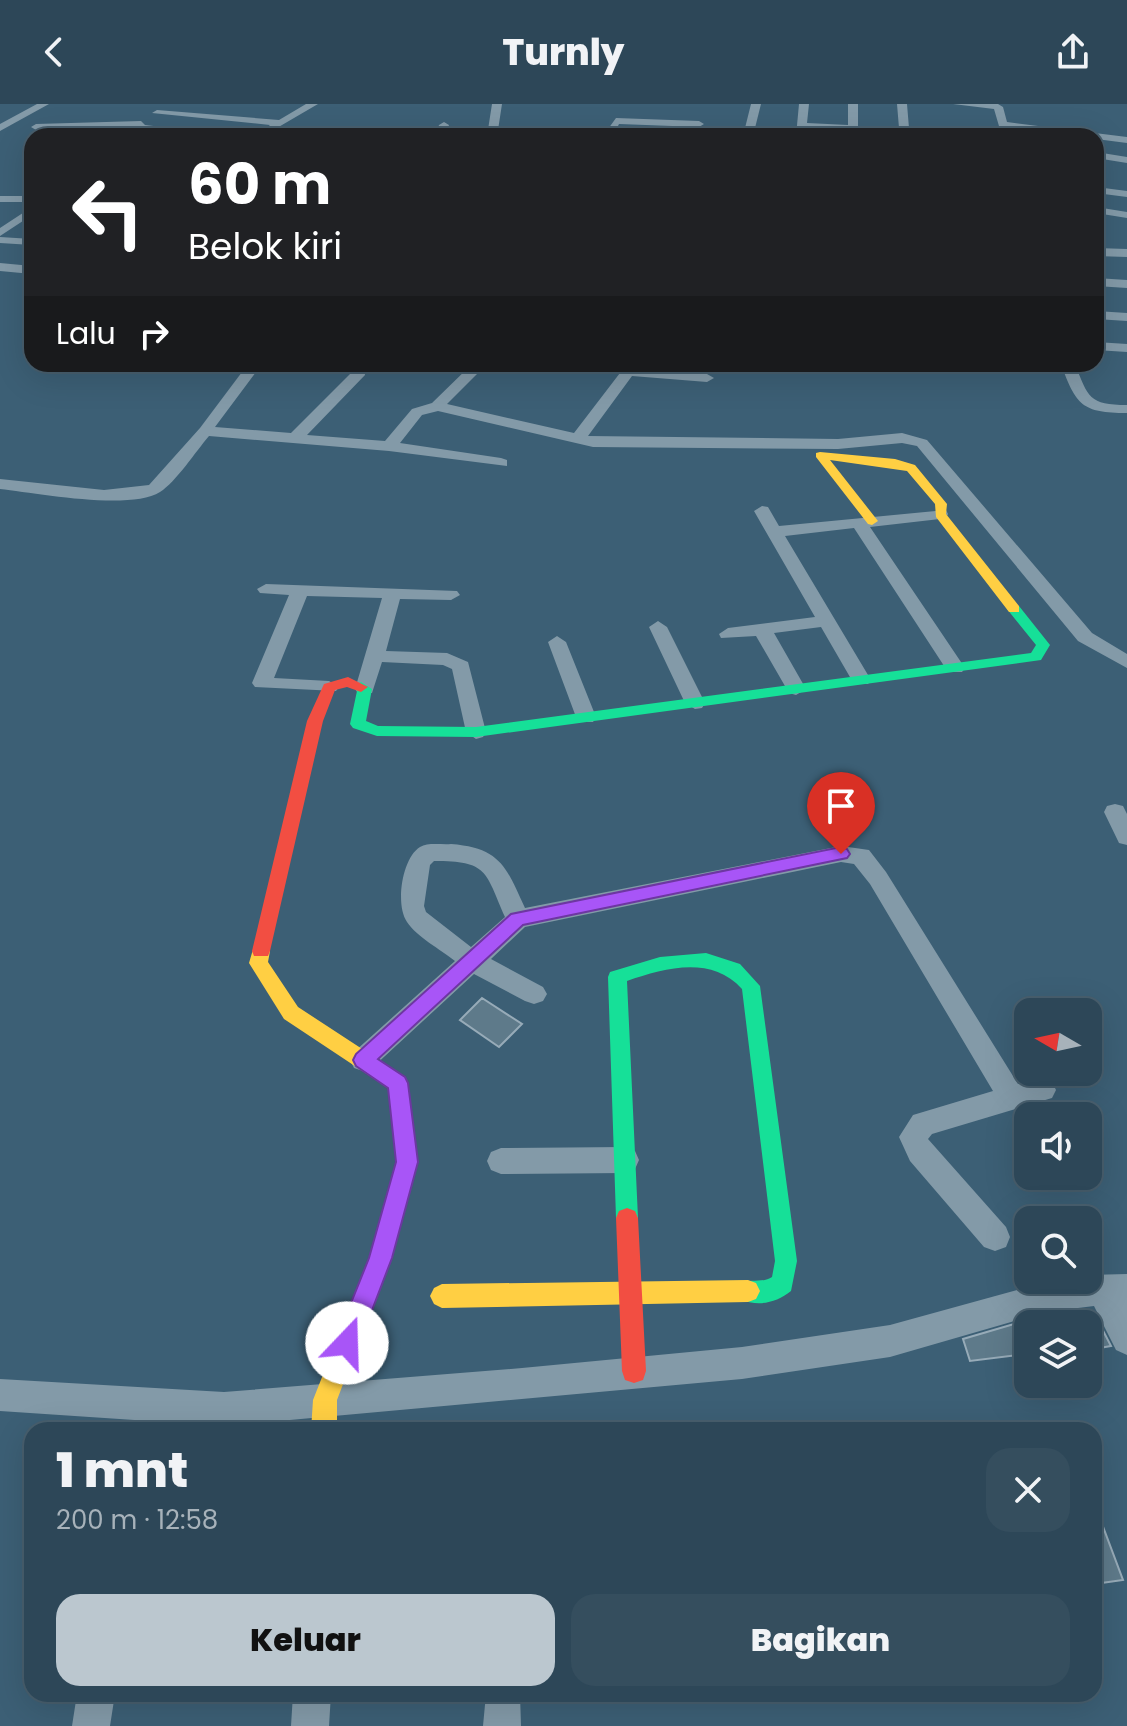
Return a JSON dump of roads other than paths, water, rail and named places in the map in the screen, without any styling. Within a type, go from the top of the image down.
[{"type":"street","points":[[0,128],[44,104]]},
{"type":"street","points":[[136,128],[172,104]]},
{"type":"street","points":[[493,128],[497,104]]},
{"type":"street","points":[[750,128],[756,104]]},
{"type":"street","points":[[802,128],[804,104]]},
{"type":"street","points":[[853,104],[853,128]]},
{"type":"street","points":[[902,104],[904,128]]},
{"type":"street","points":[[950,104],[955,128]]},
{"type":"street","points":[[958,104],[996,106],[1004,128]]},
{"type":"street","points":[[290,108],[308,107]]},
{"type":"street","points":[[273,128],[308,107]]},
{"type":"street","points":[[157,113],[282,123]]},
{"type":"street","points":[[612,128],[616,121],[701,121],[698,128]]},
{"type":"street","points":[[1004,124],[1035,128]]},
{"type":"street","points":[[36,127],[151,128]]},
{"type":"street","points":[[1104,137],[1127,140]]},
{"type":"street","points":[[1104,156],[1127,160]]},
{"type":"street","points":[[1104,191],[1127,194]]},
{"type":"street","points":[[0,199],[24,199]]},
{"type":"street","points":[[1104,211],[1127,215]]},
{"type":"street","points":[[0,233],[24,216]]},
{"type":"street","points":[[0,240],[24,242]]},
{"type":"street","points":[[1104,252],[1127,253]]},
{"type":"street","points":[[0,267],[24,269]]},
{"type":"street","points":[[1104,283],[1127,284]]},
{"type":"street","points":[[1104,316],[1127,317]]},
{"type":"street","points":[[1104,347],[1127,348]]},
{"type":"street","points":[[0,484],[107,494],[146,494],[155,488],[205,431],[249,372]]},
{"type":"street","points":[[294,439],[360,372]]},
{"type":"street","points":[[389,446],[417,412],[437,406],[472,372]]},
{"type":"street","points":[[577,440],[628,372],[707,378]]},
{"type":"street","points":[[1071,372],[1085,404],[1093,408],[1127,409]]},
{"type":"street","points":[[437,406],[577,440],[838,444],[902,438],[916,440],[922,443],[1085,637],[1127,662]]},
{"type":"street","points":[[205,431],[389,446],[501,463]]},
{"type":"street","points":[[393,593],[358,724],[377,731],[476,732],[861,680],[955,668],[1036,657],[1043,645],[940,514],[941,504],[911,468],[820,455],[955,668]]},
{"type":"street","points":[[762,511],[861,680]]},
{"type":"street","points":[[774,532],[940,514]]},
{"type":"street","points":[[266,589],[451,595]]},
{"type":"street","points":[[300,591],[262,683],[329,687],[348,682],[365,689]]},
{"type":"street","points":[[728,634],[825,621]]},
{"type":"street","points":[[658,627],[695,703]]},
{"type":"street","points":[[762,629],[796,689]]},
{"type":"street","points":[[557,642],[586,717]]},
{"type":"street","points":[[374,656],[447,659],[461,666],[476,732]]},
{"type":"street","points":[[324,1415],[380,1258],[407,1162],[398,1083],[291,1013],[258,963],[315,721],[329,687]]},
{"type":"street","points":[[1115,812],[1127,837]]},
{"type":"street","points":[[518,919],[490,861],[481,855],[428,853],[419,862],[412,906],[416,917],[471,960],[534,994]]},
{"type":"street","points":[[363,1060],[518,919],[841,854],[861,856],[1012,1098]]},
{"type":"street","points":[[442,1296],[630,1291],[773,1291],[783,1283],[786,1261],[751,986],[734,969],[688,962],[634,970],[617,977],[630,1291],[634,1371]]},
{"type":"street","points":[[995,1237],[920,1152],[913,1137],[923,1124],[1042,1090]]},
{"type":"street","points":[[501,1161],[625,1160]]},
{"type":"street","points":[[0,1395],[324,1415],[634,1371],[742,1363],[890,1341],[1034,1299],[1115,1290],[1127,1339]]},
{"type":"street","points":[[91,1726],[95,1702]]},
{"type":"street","points":[[310,1726],[312,1702]]}]
